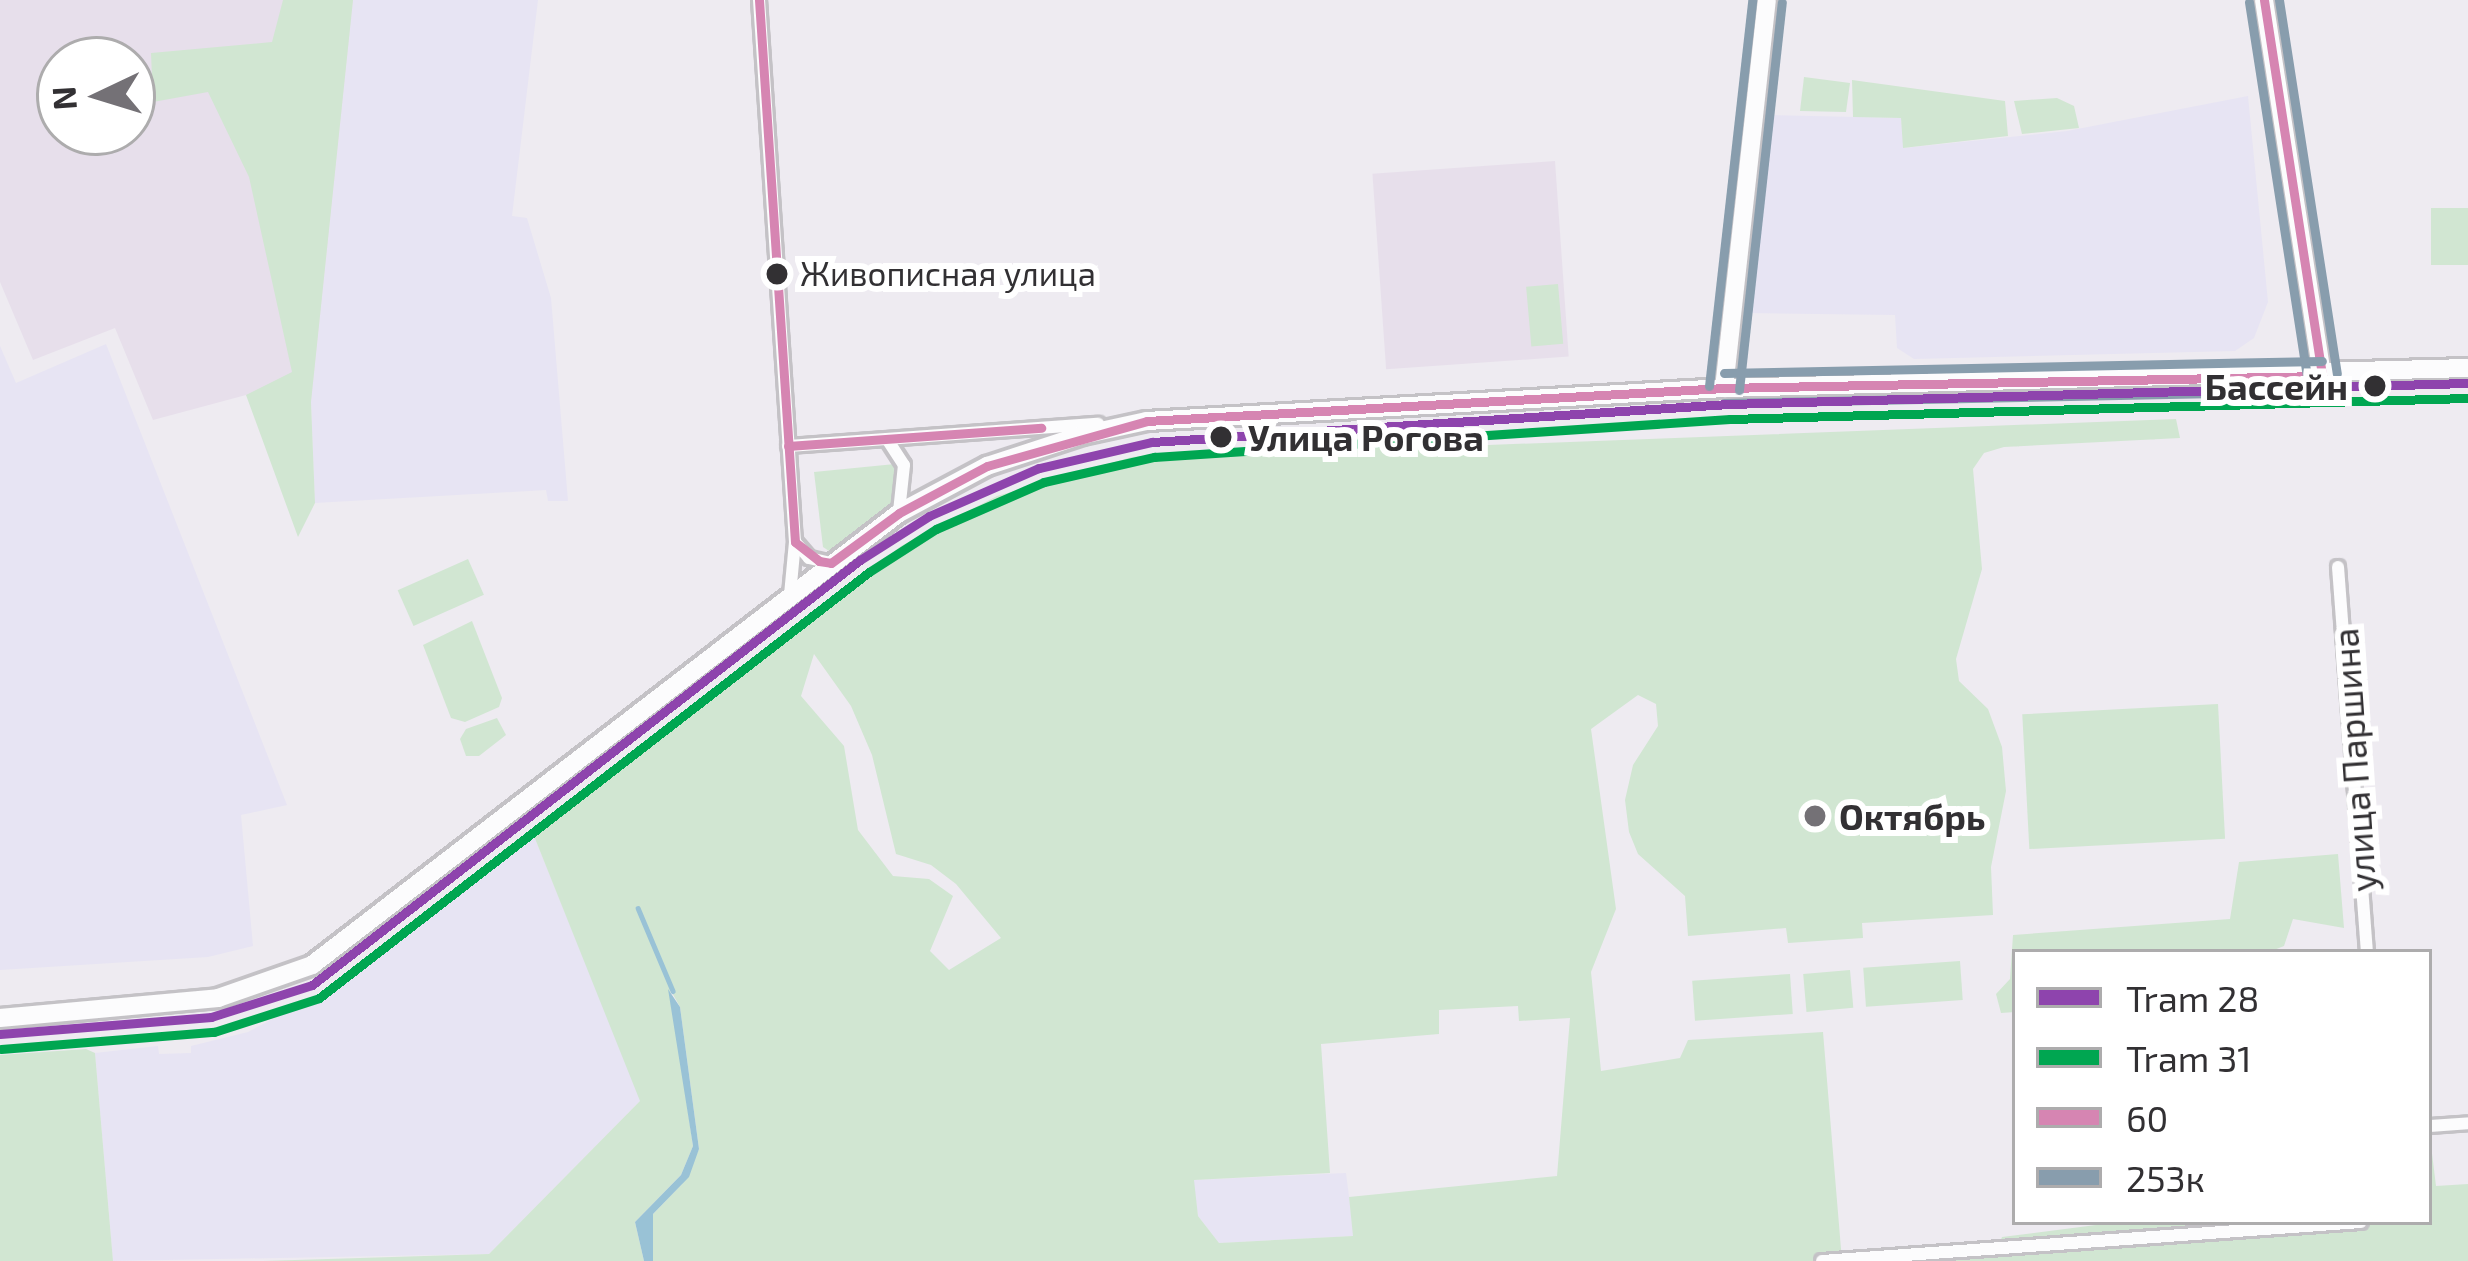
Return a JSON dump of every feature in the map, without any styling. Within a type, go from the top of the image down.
[{"type":"street","points":[[759,0],[795,542],[790,595]]},
{"type":"street","points":[[1724,388],[1767,0]]},
{"type":"street","points":[[2264,0],[2322,376]]},
{"type":"street","points":[[788,446],[1724,388],[2322,376],[2468,368]]},
{"type":"street","points":[[0,1018],[218,998],[312,965],[899,513],[1016,454],[1147,421]]},
{"type":"street","points":[[887,439],[904,465],[899,513]]},
{"type":"street","points":[[795,542],[809,558],[831,563]]},
{"type":"street","name":"улица Паршина","points":[[2338,567],[2367,949]]},
{"type":"street","points":[[2432,1126],[2468,1123]]},
{"type":"street","points":[[1822,1261],[2320,1225]]},
{"type":"shaded area","points":[[0,0],[353,0],[311,402],[246,395],[153,420],[115,328],[33,360],[0,282]]},
{"type":"shaded area","points":[[353,0],[538,0],[512,216],[527,218],[551,298],[568,501],[548,501],[546,490],[315,503],[311,402]]},
{"type":"shaded area","points":[[2248,96],[2268,302],[2254,338],[2235,351],[1914,359],[1897,348],[1895,315],[1747,313],[1767,115],[1901,118],[1904,148],[2067,131]]},
{"type":"shaded area","points":[[1555,161],[1569,357],[1386,369],[1372,174]]},
{"type":"shaded area","points":[[106,344],[287,805],[241,815],[253,946],[208,957],[0,970],[0,346],[16,383]]},
{"type":"shaded area","points":[[534,836],[641,1100],[489,1254],[113,1261],[95,1053],[158,1046],[159,1054],[191,1053],[191,1046],[248,1032],[355,975]]},
{"type":"shaded area","points":[[1346,1173],[1354,1236],[1219,1243],[1198,1216],[1193,1180]]},
{"type":"green space","points":[[283,0],[353,0],[311,402],[315,503],[298,537],[246,395],[292,372],[249,177],[208,92],[156,101],[156,53],[272,42]]},
{"type":"green space","points":[[1804,77],[1850,83],[1846,112],[1800,111]]},
{"type":"green space","points":[[1852,80],[2005,101],[2008,136],[1903,148],[1901,118],[1853,117]]},
{"type":"green space","points":[[2057,98],[2074,106],[2079,128],[2022,134],[2014,101]]},
{"type":"green space","points":[[2431,208],[2468,208],[2468,265],[2431,265]]},
{"type":"green space","points":[[1558,284],[1563,344],[1531,347],[1526,287]]},
{"type":"green space","points":[[2176,419],[2180,438],[2004,447],[1984,453],[1973,469],[1982,569],[1956,659],[1959,681],[1988,709],[2002,747],[2006,791],[1991,867],[1993,915],[1862,923],[1863,938],[1788,943],[1786,928],[1688,936],[1685,896],[1638,854],[1629,832],[1625,800],[1633,765],[1658,726],[1656,704],[1638,695],[1591,729],[1616,909],[1591,972],[1601,1071],[1680,1058],[1688,1040],[1823,1032],[1842,1261],[653,1261],[653,1214],[682,1184],[699,1149],[680,1007],[670,989],[693,1146],[681,1175],[635,1222],[644,1261],[263,1261],[489,1254],[640,1101],[534,836],[901,546],[997,496],[1132,457],[1386,436],[1488,445]],"holes":[[[814,654],[851,706],[872,755],[896,854],[931,865],[956,884],[1001,938],[949,970],[930,951],[953,896],[929,879],[893,876],[858,830],[844,746],[801,696]],[[1518,1006],[1519,1021],[1570,1018],[1557,1176],[1349,1197],[1353,1236],[1219,1243],[1198,1216],[1194,1180],[1330,1173],[1321,1044],[1439,1034],[1439,1010]]]},
{"type":"green space","points":[[895,464],[898,505],[832,553],[823,547],[814,472]]},
{"type":"green space","points":[[468,559],[484,595],[414,626],[398,590]]},
{"type":"green space","points":[[472,621],[502,698],[499,707],[465,722],[451,718],[423,645]]},
{"type":"green space","points":[[2218,704],[2225,839],[2029,849],[2022,714]]},
{"type":"green space","points":[[497,718],[506,735],[479,756],[466,756],[460,739],[466,729]]},
{"type":"green space","points":[[2338,854],[2344,928],[2293,919],[2284,946],[2276,949],[2012,949],[2013,935],[2230,919],[2239,862]]},
{"type":"green space","points":[[2012,950],[2012,1012],[2001,1013],[1996,994],[2010,979]]},
{"type":"green space","points":[[1960,961],[1963,1000],[1866,1007],[1863,968]]},
{"type":"green space","points":[[1850,970],[1853,1008],[1806,1012],[1803,974]]},
{"type":"green space","points":[[1790,974],[1793,1014],[1695,1021],[1692,981]]},
{"type":"green space","points":[[86,1049],[95,1053],[113,1261],[0,1261],[0,1055]]},
{"type":"green space","points":[[2432,1153],[2436,1186],[2468,1184],[2468,1261],[1943,1261],[1994,1256],[2002,1237],[2096,1225],[2432,1225]]},
{"type":"water","points":[[668,989],[680,1007],[699,1149],[689,1177],[653,1214],[653,1261],[644,1261],[635,1222],[681,1175],[693,1146]]},
{"type":"waterway","points":[[638,908],[673,991]]},
{"type":"tram line","name":"28","points":[[0,1034],[211,1017],[312,985],[860,560],[929,516],[1039,468],[1152,442],[1729,404],[2468,383]]},
{"type":"tram line","name":"31","points":[[1,1049],[214,1032],[319,998],[869,572],[936,529],[1044,482],[1154,457],[1730,419],[2468,398]]},
{"type":"transit line","name":"60","points":[[759,0],[795,542],[819,561],[831,563],[899,513],[987,466],[1147,421],[1724,388],[2322,376]]},
{"type":"transit line","points":[[1709,386],[1752,0]]},
{"type":"transit line","name":"60","points":[[2264,0],[2322,376]]},
{"type":"transit line","points":[[2279,0],[2337,374]]},
{"type":"transit line","name":"253к","points":[[1739,390],[1782,2]]},
{"type":"transit line","name":"253к","points":[[2249,2],[2307,378]]},
{"type":"transit line","points":[[1724,373],[2322,361]]},
{"type":"transit line","name":"253к","points":[[1724,403],[2322,391]]},
{"type":"transit line","name":"60","points":[[788,446],[1041,428]]},
{"type":"place","name":"Живописная улица","points":[[777,274]]},
{"type":"place","name":"Бассейн","points":[[2375,386]]},
{"type":"place","name":"Улица Рогова","points":[[1221,437]]},
{"type":"place","name":"Октябрь","points":[[1815,816]]}]
